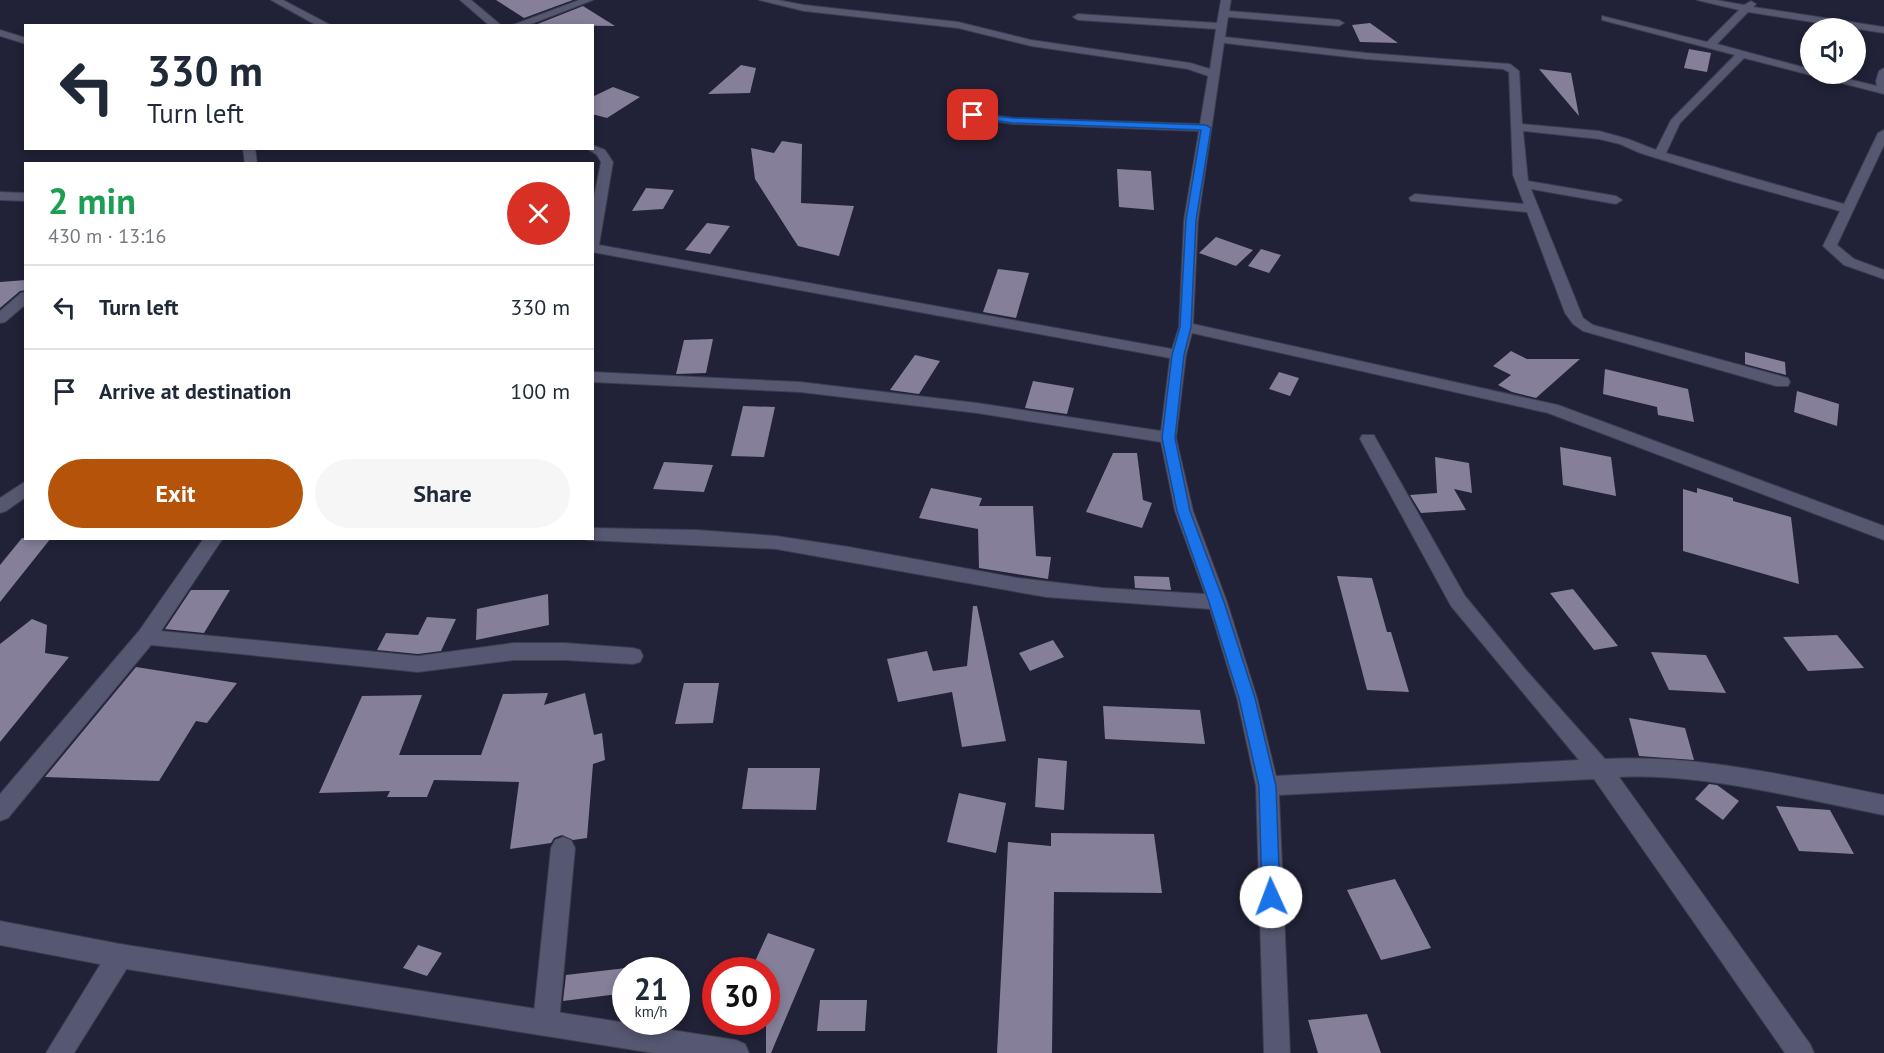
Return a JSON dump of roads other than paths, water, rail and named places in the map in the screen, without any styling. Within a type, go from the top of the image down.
[{"type":"street","points":[[276,0],[323,24]]},
{"type":"street","points":[[465,0],[495,24]]},
{"type":"street","points":[[521,24],[588,0]]},
{"type":"street","points":[[764,0],[804,8],[958,25],[1031,43],[1215,69]]},
{"type":"street","points":[[1702,0],[1750,5],[1884,30]]},
{"type":"street","points":[[1712,45],[1750,5]]},
{"type":"street","points":[[1078,16],[1339,24]]},
{"type":"street","points":[[1605,18],[1800,69]]},
{"type":"street","points":[[1223,20],[1191,220],[1186,327],[1178,355],[1168,438],[1184,511],[1217,602],[1247,698],[1267,786],[1277,1053]]},
{"type":"street","points":[[1223,20],[1366,56],[1506,66],[1514,71],[1519,175],[1572,313],[1578,321],[1588,328],[1782,382]]},
{"type":"street","points":[[0,33],[24,39]]},
{"type":"street","points":[[1659,154],[1669,143],[1670,131],[1675,122],[1742,54]]},
{"type":"street","points":[[1884,71],[1881,81],[1884,89]]},
{"type":"street","points":[[1861,84],[1884,89]]},
{"type":"street","points":[[973,115],[1013,121],[1206,128]]},
{"type":"street","points":[[1517,127],[1599,135],[1624,141],[1659,154],[1848,209]]},
{"type":"street","points":[[1884,133],[1879,156],[1848,209],[1830,246],[1849,262],[1884,275]]},
{"type":"street","points":[[594,149],[601,153],[606,162],[594,235]]},
{"type":"street","points":[[1523,184],[1616,200]]},
{"type":"street","points":[[0,196],[24,197]]},
{"type":"street","points":[[1415,198],[1532,209]]},
{"type":"street","points":[[594,247],[1178,355]]},
{"type":"street","points":[[0,319],[24,298]]},
{"type":"street","points":[[1186,327],[1552,409],[1884,533]]},
{"type":"street","points":[[594,377],[800,387],[977,408],[1168,438]]},
{"type":"street","points":[[1368,439],[1458,601],[1518,675],[1600,769],[1801,1053]]},
{"type":"street","points":[[0,507],[24,489]]},
{"type":"street","points":[[594,536],[674,536],[799,545],[1025,586],[1105,596],[1217,602]]},
{"type":"street","points":[[0,811],[146,637],[213,540]]},
{"type":"street","points":[[146,637],[418,664],[498,652],[547,650],[633,656]]},
{"type":"street","points":[[1267,786],[1649,766],[1758,780],[1884,805]]},
{"type":"street","points":[[546,1022],[563,848]]},
{"type":"street","points":[[0,933],[120,956],[546,1022],[722,1052]]},
{"type":"street","points":[[59,1053],[120,956]]}]
